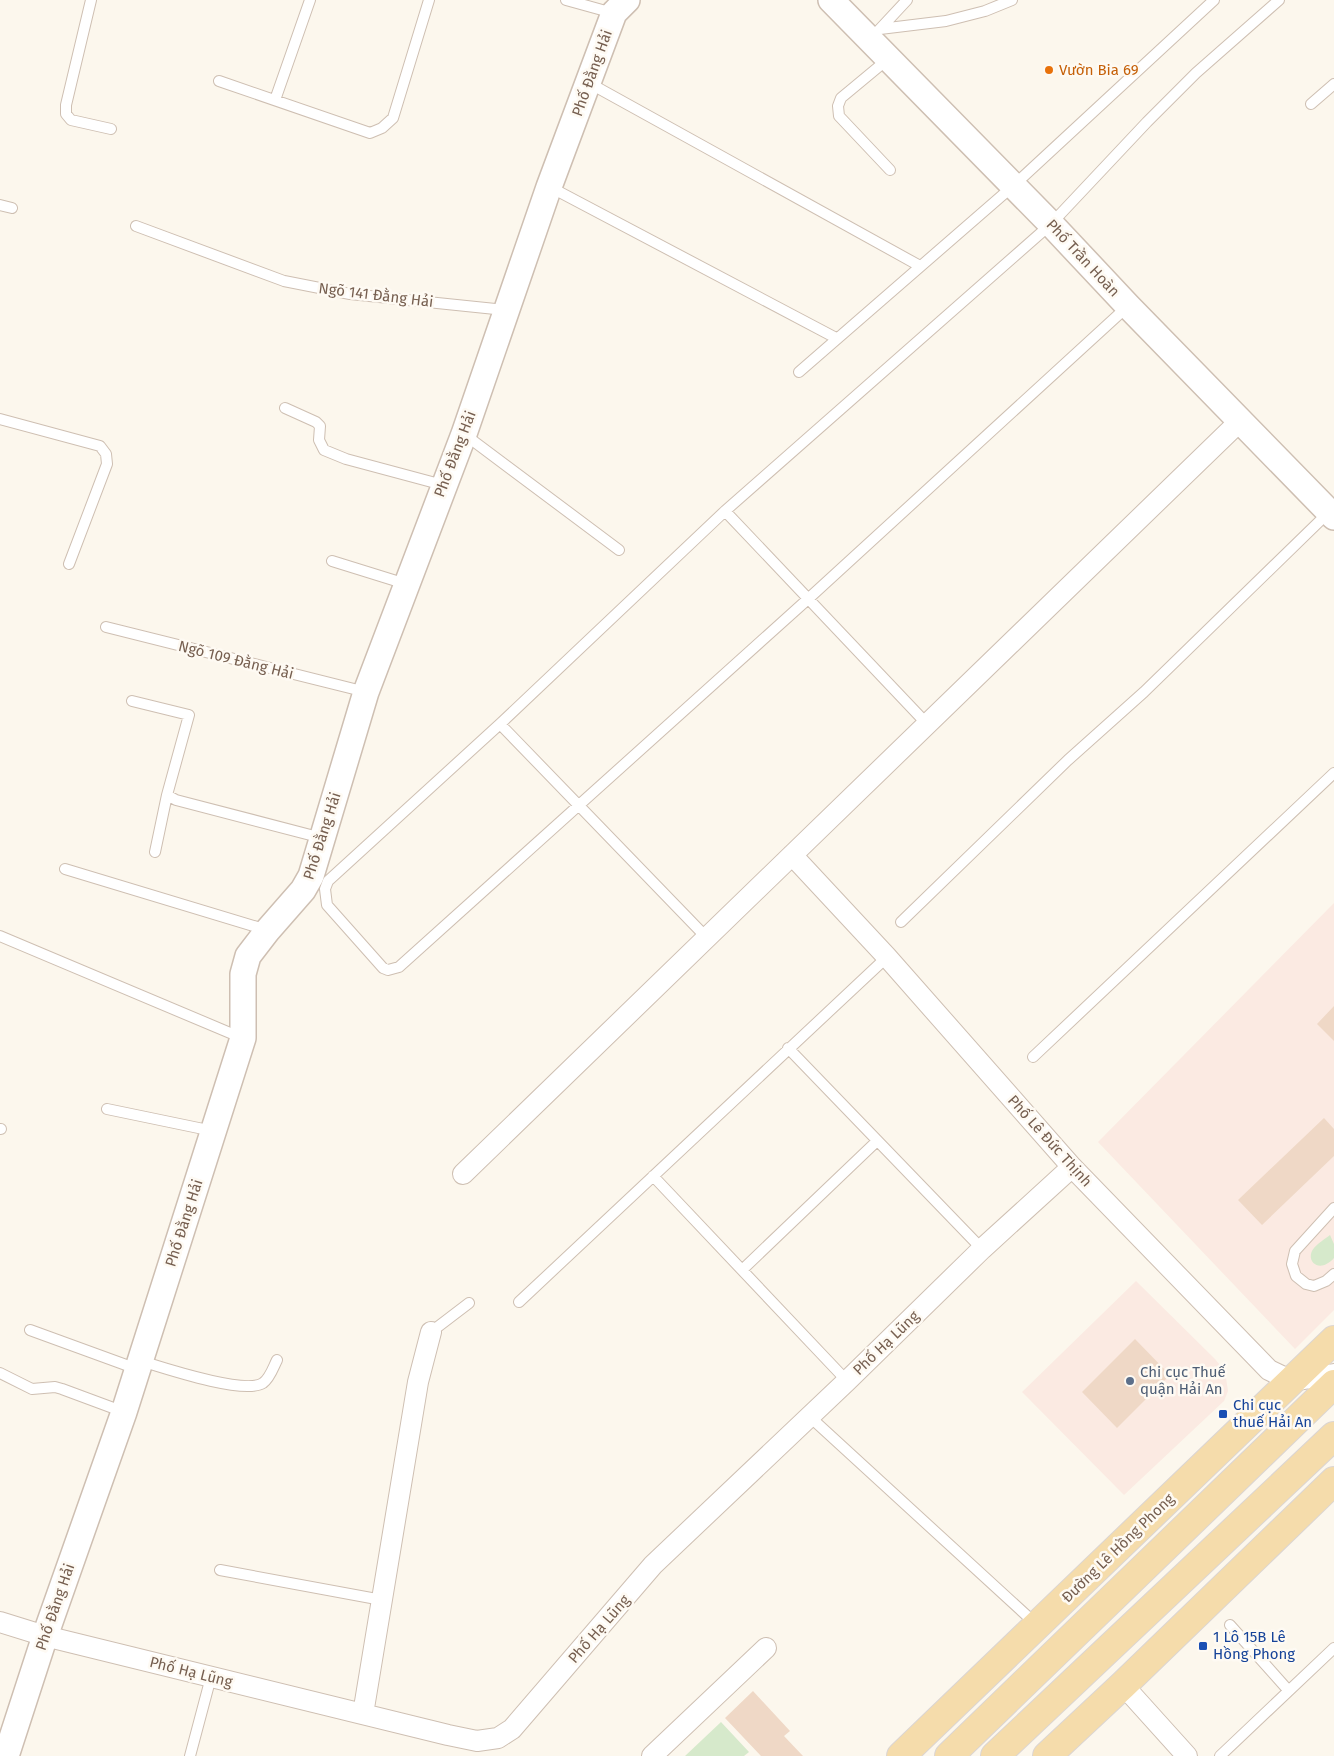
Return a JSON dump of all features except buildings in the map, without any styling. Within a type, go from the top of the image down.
[{"type":"main road","name":"Đường Lê Hồng Phong","points":[[901,1756],[1334,1340]]},
{"type":"main road","points":[[949,1756],[1334,1384]]},
{"type":"main road","points":[[995,1756],[1334,1436]]},
{"type":"main road","points":[[1047,1756],[1124,1685],[1334,1481]]},
{"type":"street","name":"Phố Trần Hoàn","points":[[831,0],[875,34],[888,58],[1331,514]]},
{"type":"street","name":"Phố Đằng Hải","points":[[6,1756],[45,1636],[124,1412],[243,1038],[243,974],[248,956],[268,930],[304,890],[311,876],[366,692],[443,485],[464,434],[505,310],[549,187],[588,83],[620,7]]},
{"type":"street","points":[[463,1174],[1240,421]]},
{"type":"street","name":"Phố Lê Đức Thịnh","points":[[792,855],[886,957],[1072,1167],[1269,1370],[1292,1381]]},
{"type":"street","name":"Phố Hạ Lũng","points":[[0,1622],[45,1636],[448,1736],[476,1741],[498,1738],[512,1729],[653,1565],[982,1249],[1072,1167]]},
{"type":"street","points":[[363,1714],[418,1382],[431,1332]]},
{"type":"street","points":[[1292,1381],[1334,1374]]},
{"type":"street","points":[[652,1756],[766,1648]]},
{"type":"street","points":[[1124,1685],[1187,1756]]},
{"type":"lane","points":[[91,0],[66,105],[66,114],[70,120],[110,129]]},
{"type":"lane","points":[[275,100],[310,0]]},
{"type":"lane","points":[[219,81],[370,132],[382,128],[393,118],[429,0]]},
{"type":"lane","points":[[566,0],[620,7]]},
{"type":"lane","points":[[875,34],[907,0]]},
{"type":"lane","points":[[875,34],[946,21],[985,11],[1012,0]]},
{"type":"lane","points":[[799,372],[1013,186],[1214,0]]},
{"type":"lane","points":[[1128,306],[808,599],[399,967],[388,970],[383,968],[327,905],[325,889],[328,881],[500,724],[725,511],[1051,224],[1196,73],[1279,0]]},
{"type":"lane","points":[[888,58],[841,98],[838,106],[839,116],[890,170]]},
{"type":"lane","points":[[588,83],[920,266]]},
{"type":"lane","points":[[1311,104],[1334,84]]},
{"type":"lane","points":[[549,187],[836,338]]},
{"type":"lane","points":[[0,205],[12,208]]},
{"type":"lane","name":"Ngõ 141 Đằng Hải","points":[[136,226],[284,281],[350,294],[505,310]]},
{"type":"lane","points":[[285,408],[316,422],[320,426],[319,440],[324,450],[346,459],[443,485]]},
{"type":"lane","points":[[0,419],[86,441],[100,446],[106,454],[107,464],[69,564]]},
{"type":"lane","points":[[464,434],[619,550]]},
{"type":"lane","points":[[725,511],[927,724]]},
{"type":"lane","points":[[901,922],[1068,760],[1144,692],[1331,514]]},
{"type":"lane","points":[[332,561],[406,584]]},
{"type":"lane","name":"Ngõ 109 Đằng Hải","points":[[106,627],[366,692]]},
{"type":"lane","points":[[132,701],[189,714],[167,795],[155,852]]},
{"type":"lane","points":[[500,724],[707,938]]},
{"type":"lane","points":[[1033,1056],[1334,773]]},
{"type":"lane","points":[[167,795],[176,800],[322,838]]},
{"type":"lane","points":[[65,869],[268,930]]},
{"type":"lane","points":[[0,936],[243,1038]]},
{"type":"lane","points":[[519,1302],[886,957]]},
{"type":"lane","points":[[788,1048],[982,1249]]},
{"type":"lane","points":[[106,1110],[213,1131]]},
{"type":"lane","points":[[742,1270],[877,1141]]},
{"type":"lane","points":[[653,1176],[847,1380]]},
{"type":"lane","points":[[1334,1208],[1294,1251],[1292,1264],[1296,1276],[1306,1284],[1314,1286],[1326,1281],[1334,1274]]},
{"type":"lane","points":[[431,1332],[469,1303]]},
{"type":"lane","points":[[30,1330],[139,1365],[245,1387],[257,1386],[267,1380],[277,1360]]},
{"type":"lane","points":[[0,1373],[32,1389],[55,1387],[124,1412]]},
{"type":"lane","points":[[809,1416],[1038,1625]]},
{"type":"lane","points":[[220,1570],[382,1600]]},
{"type":"lane","points":[[1230,1625],[1288,1690]]},
{"type":"lane","points":[[1220,1756],[1334,1648]]},
{"type":"lane","points":[[190,1756],[211,1677]]},
{"type":"shaded area","points":[[1334,903],[1334,1310],[1295,1349],[1098,1142]]},
{"type":"shaded area","name":"Chi cục Thuế quận Hải An","points":[[1136,1281],[1215,1359],[1225,1371],[1228,1391],[1224,1401],[1124,1495],[1022,1392]]},
{"type":"green space","points":[[1330,1235],[1334,1244],[1334,1258],[1323,1265],[1315,1264],[1312,1261],[1311,1253],[1316,1246]]},
{"type":"green space","points":[[721,1722],[749,1752],[744,1756],[685,1756]]},
{"type":"place","name":"Vườn Bia 69","points":[[1049,70]]},
{"type":"place","name":"Chi cục Thuế quận Hải An","points":[[1130,1381]]},
{"type":"place","name":"Chi cục thuế Hải An","points":[[1223,1414]]},
{"type":"place","name":"1 Lô 15B Lê Hồng Phong","points":[[1203,1646]]}]
